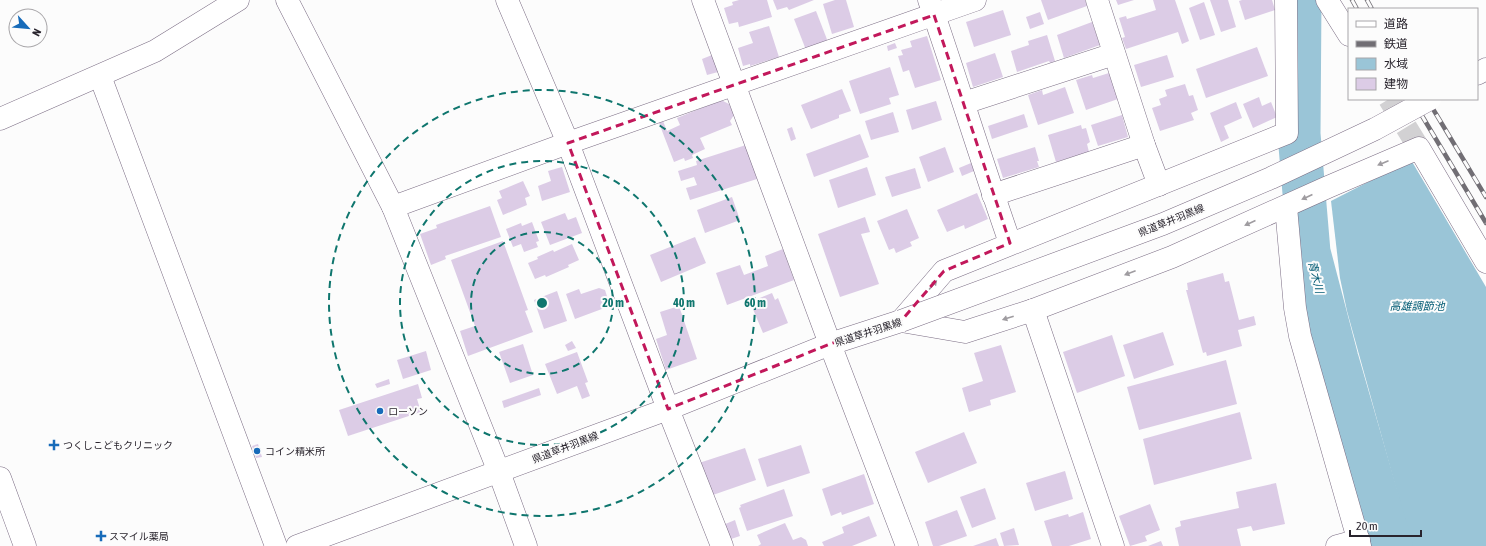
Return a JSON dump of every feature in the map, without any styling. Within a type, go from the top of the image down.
[{"type":"street","points":[[0,120],[155,51],[238,0]]},
{"type":"street","points":[[287,0],[393,207],[499,472],[526,546]]},
{"type":"street","points":[[507,0],[568,143],[668,409],[722,546]]},
{"type":"street","points":[[703,0],[830,344],[907,546]]},
{"type":"street","points":[[393,207],[568,143],[734,85],[931,7],[975,0]]},
{"type":"street","points":[[1097,0],[1159,186]]},
{"type":"street","points":[[901,321],[944,271],[1010,243],[1159,186],[1287,133],[1286,0]]},
{"type":"street","points":[[1327,0],[1348,33]]},
{"type":"street","points":[[931,7],[1010,243]]},
{"type":"street","points":[[964,103],[1114,54]]},
{"type":"street","points":[[100,76],[276,546]]},
{"type":"street","name":"県道草井羽黒線","points":[[297,546],[668,409],[830,344],[901,321],[1163,224],[1270,178],[1375,129],[1428,100]]},
{"type":"street","points":[[993,195],[1144,144]]},
{"type":"street","points":[[901,321],[965,332],[1033,310],[1172,257],[1419,148],[1486,262]]},
{"type":"street","points":[[1286,207],[1295,308],[1300,336],[1359,543],[1337,546]]},
{"type":"street","points":[[1033,310],[1113,546]]},
{"type":"street","points":[[0,478],[25,546]]},
{"type":"highlighted area","points":[[934,15],[1010,243],[944,271],[901,321],[830,344],[668,409],[568,143]]},
{"type":"water","name":"高雄調節池","points":[[1411,160],[1486,287],[1486,546],[1412,546],[1347,311],[1340,278],[1331,201]]},
{"type":"building","points":[[739,0],[767,0],[772,17],[739,27],[738,22],[729,24],[724,8],[733,5],[732,2]]},
{"type":"building","points":[[773,0],[814,0],[789,10],[787,7],[777,10]]},
{"type":"building","points":[[835,0],[846,0],[854,27],[832,34],[823,4]]},
{"type":"building","points":[[1041,0],[1085,0],[1087,6],[1048,20]]},
{"type":"building","points":[[1116,0],[1134,0],[1118,5]]},
{"type":"building","points":[[1153,0],[1175,0],[1189,41],[1182,44],[1178,32],[1126,49],[1122,38],[1125,37],[1119,18],[1126,16],[1127,19],[1156,10]]},
{"type":"building","points":[[1210,0],[1228,0],[1236,27],[1221,32]]},
{"type":"building","points":[[1272,0],[1275,10],[1245,20],[1239,1]]},
{"type":"building","points":[[1204,2],[1215,35],[1200,40],[1189,8]]},
{"type":"building","points":[[1003,10],[1011,35],[974,47],[966,22]]},
{"type":"building","points":[[816,11],[828,42],[806,50],[794,19]]},
{"type":"building","points":[[1040,12],[1044,24],[1030,29],[1026,17]]},
{"type":"building","points":[[1092,22],[1100,45],[1064,58],[1057,35]]},
{"type":"building","points":[[769,26],[779,57],[750,66],[750,64],[743,66],[738,48],[753,43],[749,32]]},
{"type":"building","points":[[1047,35],[1055,61],[1050,63],[1049,61],[1017,72],[1011,51],[1029,45],[1028,41]]},
{"type":"building","points":[[927,36],[941,80],[915,88],[909,70],[903,72],[898,56],[903,55],[901,50],[912,47],[910,41]]},
{"type":"building","points":[[895,43],[897,48],[888,51],[887,46]]},
{"type":"building","points":[[1257,47],[1268,76],[1206,98],[1196,69]]},
{"type":"building","points":[[995,53],[1003,77],[973,87],[966,63]]},
{"type":"building","points":[[712,55],[718,72],[707,75],[702,59]]},
{"type":"building","points":[[1167,55],[1174,77],[1141,87],[1134,65]]},
{"type":"building","points":[[890,67],[899,95],[889,98],[891,104],[860,114],[849,81]]},
{"type":"building","points":[[1109,73],[1118,99],[1086,110],[1076,80],[1092,75],[1093,78]]},
{"type":"building","points":[[1185,84],[1189,96],[1193,95],[1198,110],[1191,113],[1194,120],[1160,131],[1152,108],[1161,105],[1159,99],[1167,96],[1165,90]]},
{"type":"building","points":[[1065,87],[1074,113],[1038,125],[1028,95],[1042,90],[1043,95]]},
{"type":"building","points":[[842,89],[851,111],[839,115],[839,118],[811,129],[801,105]]},
{"type":"building","points":[[1259,97],[1262,106],[1271,102],[1277,117],[1253,128],[1243,104]]},
{"type":"building","points":[[721,100],[729,104],[734,115],[730,121],[732,125],[700,138],[705,149],[692,155],[693,158],[685,161],[684,158],[674,162],[659,123],[663,121],[667,131],[680,125],[677,118]]},
{"type":"building","points":[[936,101],[942,120],[912,130],[906,110]]},
{"type":"building","points":[[1236,102],[1242,118],[1224,126],[1229,138],[1221,142],[1210,113]]},
{"type":"building","points":[[893,112],[899,132],[871,140],[865,121]]},
{"type":"building","points":[[1024,114],[1028,127],[992,139],[988,126]]},
{"type":"building","points":[[1122,115],[1128,137],[1098,146],[1091,125]]},
{"type":"building","points":[[1081,125],[1082,129],[1086,128],[1090,142],[1087,144],[1089,152],[1056,162],[1048,135]]},
{"type":"building","points":[[792,127],[796,139],[791,141],[787,129]]},
{"type":"building","points":[[860,134],[869,157],[814,177],[806,154]]},
{"type":"building","points":[[746,145],[757,179],[690,200],[686,188],[697,185],[694,177],[681,181],[678,171],[697,165],[696,161]]},
{"type":"building","points":[[945,147],[954,172],[928,182],[919,157]]},
{"type":"building","points":[[1035,147],[1039,167],[1003,178],[997,159]]},
{"type":"building","points":[[971,163],[974,171],[962,176],[959,168]]},
{"type":"building","points":[[562,167],[570,192],[542,201],[538,186],[551,181],[548,171]]},
{"type":"building","points":[[867,167],[876,195],[838,208],[829,180]]},
{"type":"building","points":[[915,168],[921,188],[892,197],[885,177]]},
{"type":"building","points":[[523,181],[530,196],[525,198],[527,205],[503,215],[497,200],[502,198],[499,191]]},
{"type":"building","points":[[977,193],[988,219],[965,229],[964,225],[947,232],[937,210]]},
{"type":"building","points":[[732,197],[740,220],[705,233],[697,210]]},
{"type":"building","points":[[490,206],[501,237],[445,256],[446,259],[431,265],[420,234],[437,228],[436,225]]},
{"type":"building","points":[[907,209],[919,238],[910,242],[912,246],[896,253],[894,248],[889,250],[877,221]]},
{"type":"building","points":[[565,213],[568,220],[576,217],[582,233],[550,245],[541,222]]},
{"type":"building","points":[[865,217],[870,232],[861,234],[879,284],[840,297],[818,234]]},
{"type":"building","points":[[532,222],[539,241],[536,242],[538,247],[524,252],[521,244],[513,247],[506,229],[521,223],[522,226]]},
{"type":"building","points":[[695,237],[706,263],[661,282],[650,255]]},
{"type":"building","points":[[503,241],[528,310],[525,311],[533,332],[468,356],[460,331],[475,326],[451,260]]},
{"type":"building","points":[[572,244],[579,260],[568,265],[569,267],[546,277],[545,275],[535,279],[528,263],[553,250],[554,252]]},
{"type":"building","points":[[783,249],[794,280],[727,305],[716,273],[740,265],[744,275],[768,266],[765,256]]},
{"type":"building","points":[[1223,273],[1225,282],[1229,281],[1239,320],[1254,316],[1256,325],[1238,330],[1242,346],[1207,356],[1206,352],[1203,353],[1186,290],[1188,290],[1187,283]]},
{"type":"building","points":[[599,288],[605,290],[610,306],[575,319],[566,294],[579,289],[581,294]]},
{"type":"building","points":[[557,291],[567,321],[544,329],[534,300]]},
{"type":"building","points":[[772,293],[775,300],[778,298],[788,323],[763,333],[750,302]]},
{"type":"building","points":[[679,306],[697,359],[666,370],[656,339],[667,335],[660,312]]},
{"type":"building","points":[[1163,332],[1174,365],[1134,379],[1123,345]]},
{"type":"building","points":[[1112,335],[1125,376],[1077,393],[1063,352]]},
{"type":"building","points":[[572,341],[576,348],[568,351],[565,345]]},
{"type":"building","points":[[523,344],[533,375],[510,383],[499,352]]},
{"type":"building","points":[[1001,345],[1016,392],[990,400],[991,405],[969,412],[962,388],[983,381],[974,353]]},
{"type":"building","points":[[426,351],[431,370],[403,379],[397,360]]},
{"type":"building","points":[[577,352],[588,382],[585,383],[590,396],[582,399],[577,386],[557,394],[545,364]]},
{"type":"building","points":[[1226,360],[1237,404],[1139,430],[1127,387]]},
{"type":"building","points":[[389,379],[390,384],[377,388],[375,384]]},
{"type":"building","name":"ローソン","points":[[418,384],[422,398],[417,399],[421,412],[348,436],[339,410]]},
{"type":"building","points":[[539,388],[541,395],[504,408],[502,401]]},
{"type":"building","points":[[1240,412],[1252,459],[1154,485],[1143,439]]},
{"type":"building","points":[[964,432],[977,463],[928,483],[915,452]]},
{"type":"building","name":"コイン精米所","points":[[258,444],[262,457],[256,458],[252,446]]},
{"type":"building","points":[[801,445],[810,473],[767,487],[758,459]]},
{"type":"building","points":[[745,448],[756,480],[710,496],[699,463]]},
{"type":"building","points":[[1065,471],[1073,499],[1035,511],[1026,483]]},
{"type":"building","points":[[864,474],[874,504],[842,515],[841,512],[831,516],[822,489]]},
{"type":"building","points":[[1276,483],[1285,524],[1253,531],[1251,526],[1237,529],[1241,546],[1179,546],[1175,528],[1181,526],[1180,521],[1239,508],[1236,492]]},
{"type":"building","points":[[985,488],[996,519],[972,528],[960,497]]},
{"type":"building","points":[[784,489],[793,516],[747,531],[739,508],[741,507],[740,505]]},
{"type":"building","points":[[1150,504],[1160,530],[1145,536],[1147,541],[1130,546],[1119,516]]},
{"type":"building","points":[[957,510],[967,536],[939,546],[933,546],[925,522]]},
{"type":"building","points":[[1083,512],[1091,539],[1069,546],[1052,546],[1044,521],[1068,514],[1069,517]]},
{"type":"building","points":[[869,516],[877,536],[852,546],[824,546],[822,542],[844,533],[842,527]]},
{"type":"building","points":[[735,520],[740,536],[728,540],[723,525]]},
{"type":"building","points":[[785,523],[793,540],[801,537],[806,540],[808,546],[758,546],[761,544],[757,535]]},
{"type":"building","points":[[1014,528],[1019,545],[1004,546],[1000,533]]},
{"type":"building","points":[[996,538],[999,546],[973,546]]},
{"type":"building","points":[[1161,541],[1163,546],[1148,546]]},
{"type":"waterway","name":"青木川","points":[[1300,0],[1299,134],[1309,252],[1337,359],[1391,546]]},
{"type":"tunnel","points":[[1390,100],[1419,148]]},
{"type":"railway","points":[[1352,0],[1356,8]]},
{"type":"railway","points":[[1367,0],[1371,8]]},
{"type":"railway","points":[[1413,100],[1486,223]]},
{"type":"railway","points":[[1428,100],[1486,197]]},
{"type":"place","name":"ローソン","points":[[380,411]]},
{"type":"place","name":"つくしこどもクリニック","points":[[54,445]]},
{"type":"place","name":"コイン精米所","points":[[257,451]]},
{"type":"place","name":"スマイル薬局","points":[[101,536]]}]
